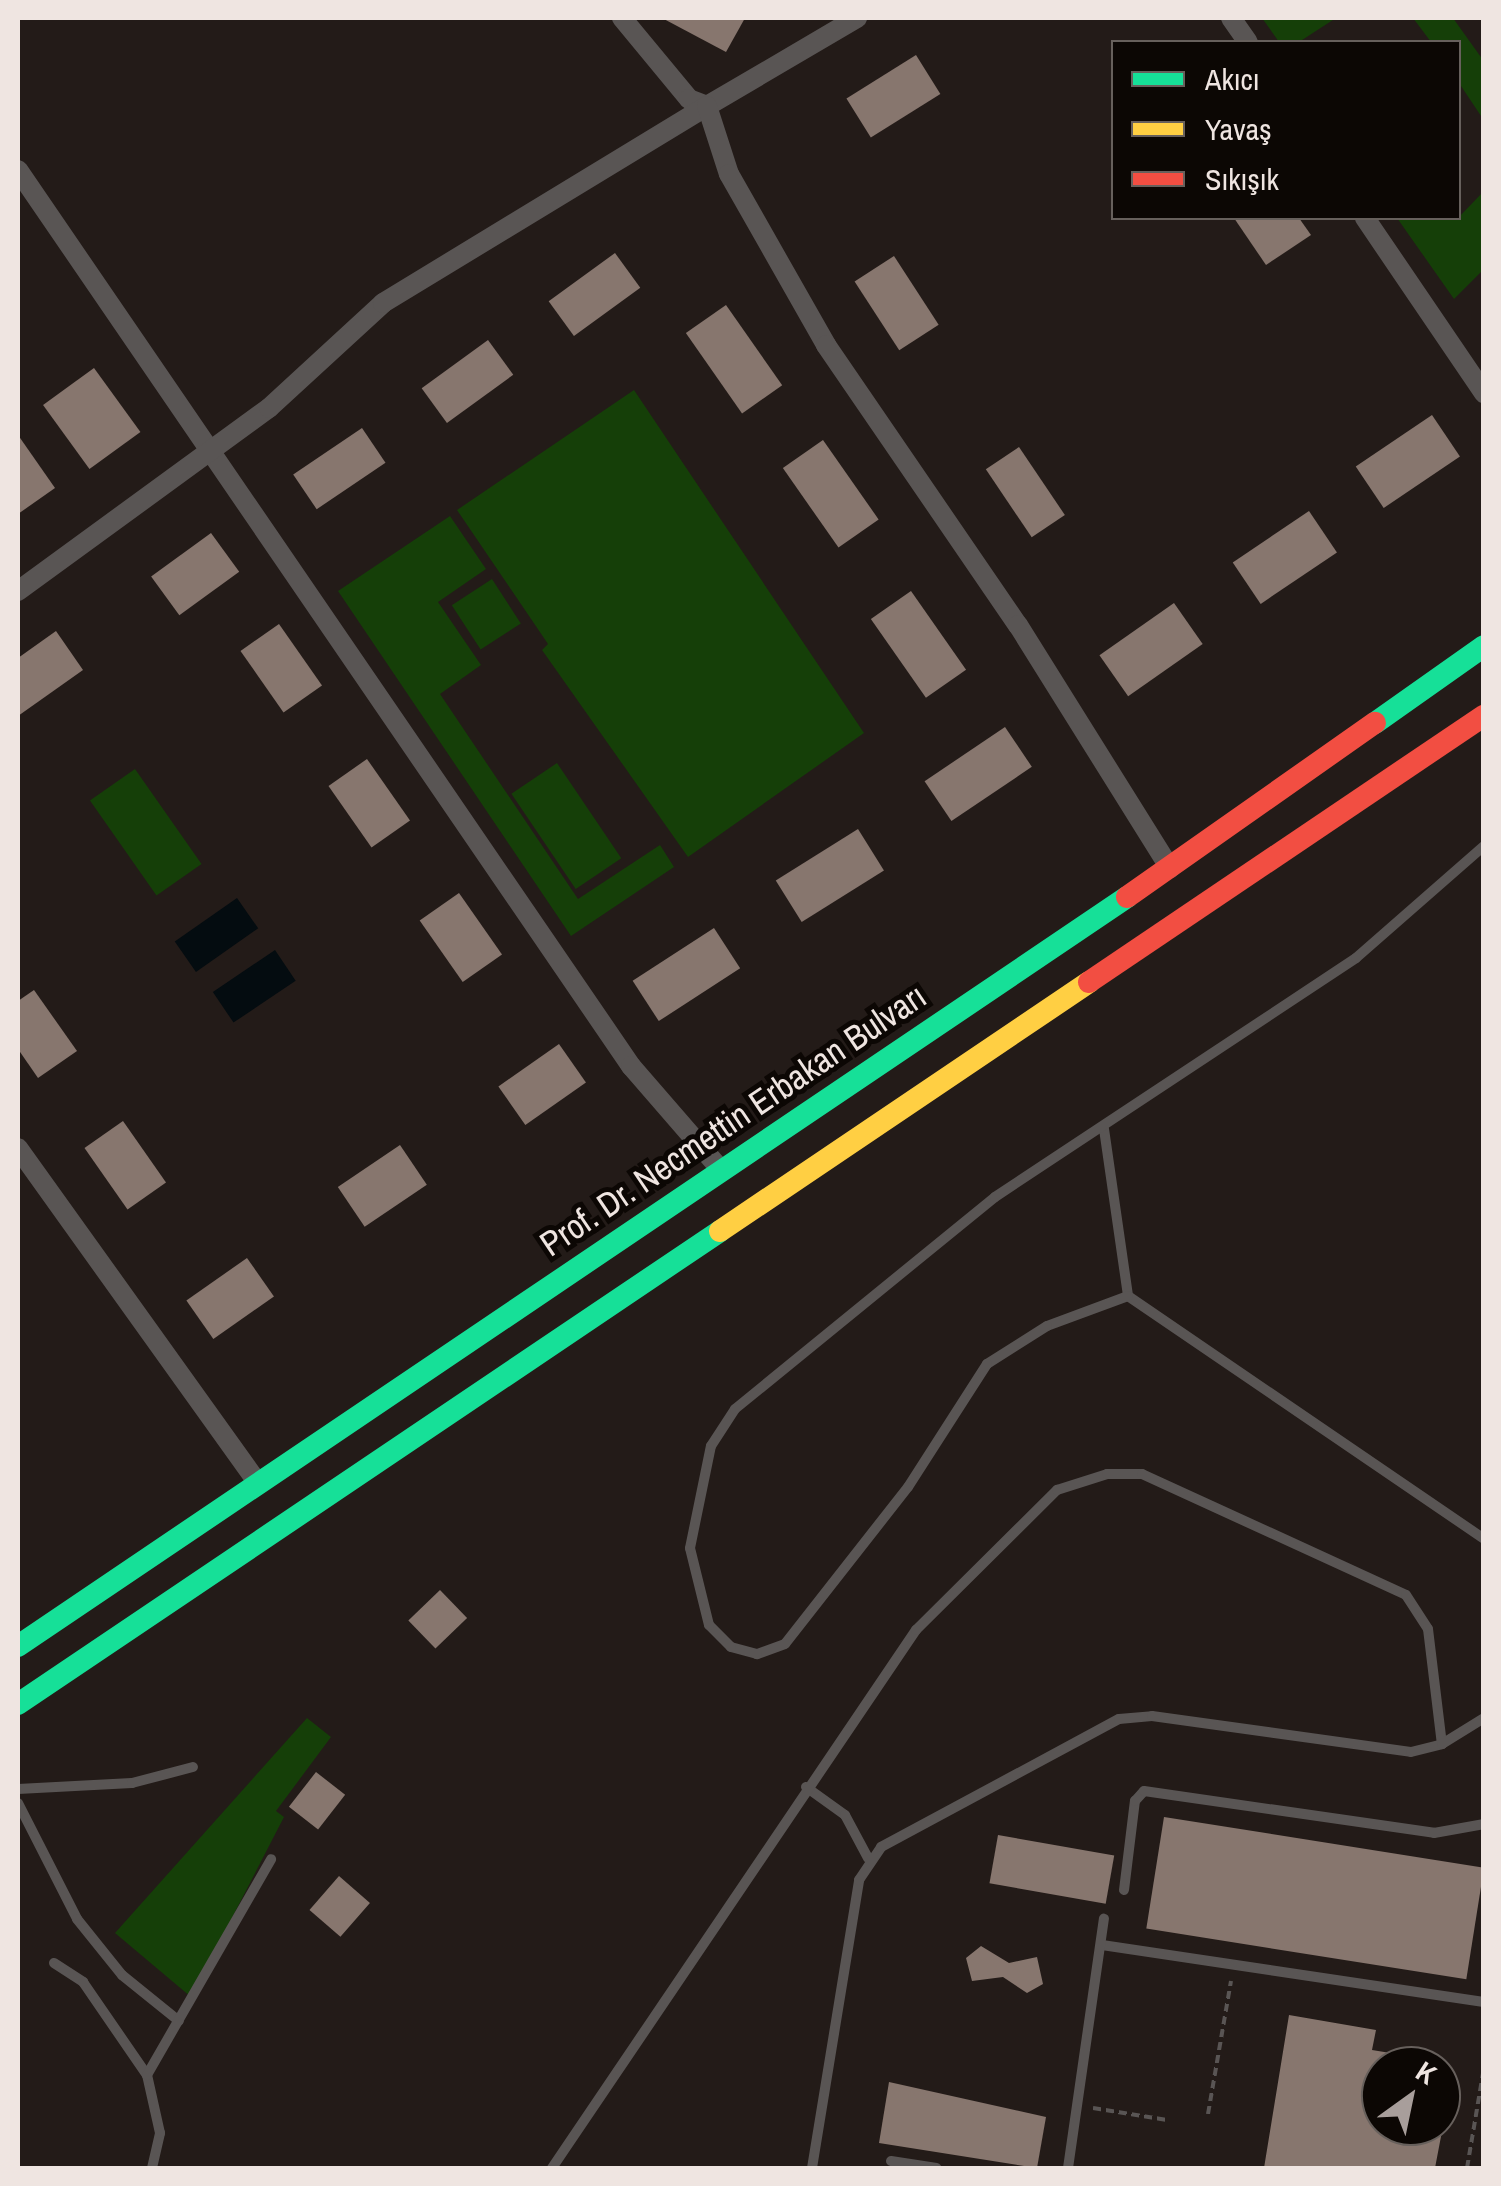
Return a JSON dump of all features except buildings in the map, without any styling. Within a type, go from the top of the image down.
[{"type":"main road","name":"Prof. Dr. Necmettin Erbakan Bulvarı","points":[[18,1646],[1170,868],[1484,646]]},
{"type":"main road","points":[[18,1704],[1484,716]]},
{"type":"street","points":[[622,18],[689,98],[707,106],[730,174],[826,345],[1018,625],[1170,868]]},
{"type":"street","points":[[18,591],[215,449],[382,303],[857,18]]},
{"type":"street","points":[[1231,18],[1247,40]]},
{"type":"street","points":[[18,170],[215,449],[630,1066],[721,1170]]},
{"type":"street","points":[[1366,220],[1484,394]]},
{"type":"street","points":[[18,1148],[258,1483]]},
{"type":"lane","points":[[1128,1296],[1047,1326],[987,1364],[908,1488],[785,1644],[756,1654],[731,1647],[708,1624],[690,1548],[711,1446],[735,1408],[995,1197],[1104,1129],[1356,958],[1484,846]]},
{"type":"lane","points":[[1104,1129],[1128,1296],[1484,1540]]},
{"type":"lane","points":[[552,2168],[806,1787],[916,1630],[1029,1510],[1072,1483],[1125,1473],[1192,1491],[1413,1601],[1428,1628],[1442,1744]]},
{"type":"lane","points":[[868,1858],[1118,1718],[1152,1716],[1412,1752],[1442,1744],[1484,1718]]},
{"type":"lane","points":[[18,1789],[132,1783],[193,1767]]},
{"type":"lane","points":[[806,1787],[845,1815],[868,1858],[812,2168]]},
{"type":"lane","points":[[1124,1890],[1135,1800],[1144,1791],[1434,1834],[1484,1824]]},
{"type":"lane","points":[[18,1803],[76,1919],[122,1975],[178,2021]]},
{"type":"lane","points":[[148,2075],[271,1859]]},
{"type":"lane","points":[[1068,2168],[1104,1919]]},
{"type":"lane","points":[[1102,1945],[1484,2002]]},
{"type":"lane","points":[[54,1963],[84,1982],[148,2075],[160,2133],[152,2168]]},
{"type":"lane","points":[[891,2161],[936,2168]]},
{"type":"path","points":[[1208,2114],[1233,1964]]},
{"type":"path","points":[[1468,2168],[1484,2068]]},
{"type":"path","points":[[1078,2105],[1168,2120]]},
{"type":"green space","points":[[1262,18],[1336,18],[1302,40],[1278,40]]},
{"type":"green space","points":[[1413,18],[1453,18],[1483,60],[1483,119],[1461,86],[1461,40],[1430,40]]},
{"type":"green space","points":[[1483,192],[1483,270],[1454,299],[1398,220],[1461,220],[1461,215]]},
{"type":"green space","points":[[634,390],[864,733],[688,857],[542,650],[548,644],[457,510]]},
{"type":"green space","points":[[450,516],[486,569],[438,602],[481,665],[440,694],[578,899],[660,845],[674,867],[571,936],[338,591]]},
{"type":"green space","points":[[492,579],[521,623],[481,650],[452,605]]},
{"type":"green space","points":[[557,763],[621,858],[576,889],[511,794]]},
{"type":"green space","points":[[135,769],[202,864],[156,896],[90,801]]},
{"type":"green space","points":[[307,1718],[331,1737],[276,1811],[284,1817],[191,1997],[115,1933]]},
{"type":"shaded area","points":[[237,898],[258,928],[196,972],[175,942]]},
{"type":"shaded area","points":[[275,950],[296,981],[234,1023],[213,992]]},
{"type":"traffic: fast","points":[[1375,723],[1484,646]]},
{"type":"traffic: fast","points":[[18,1646],[1127,897]]},
{"type":"traffic: fast","points":[[18,1704],[720,1231]]},
{"type":"traffic: slow","points":[[720,1231],[1089,982]]},
{"type":"traffic: jam","points":[[1089,982],[1484,716]]},
{"type":"traffic: jam","points":[[1127,897],[1375,723]]}]
